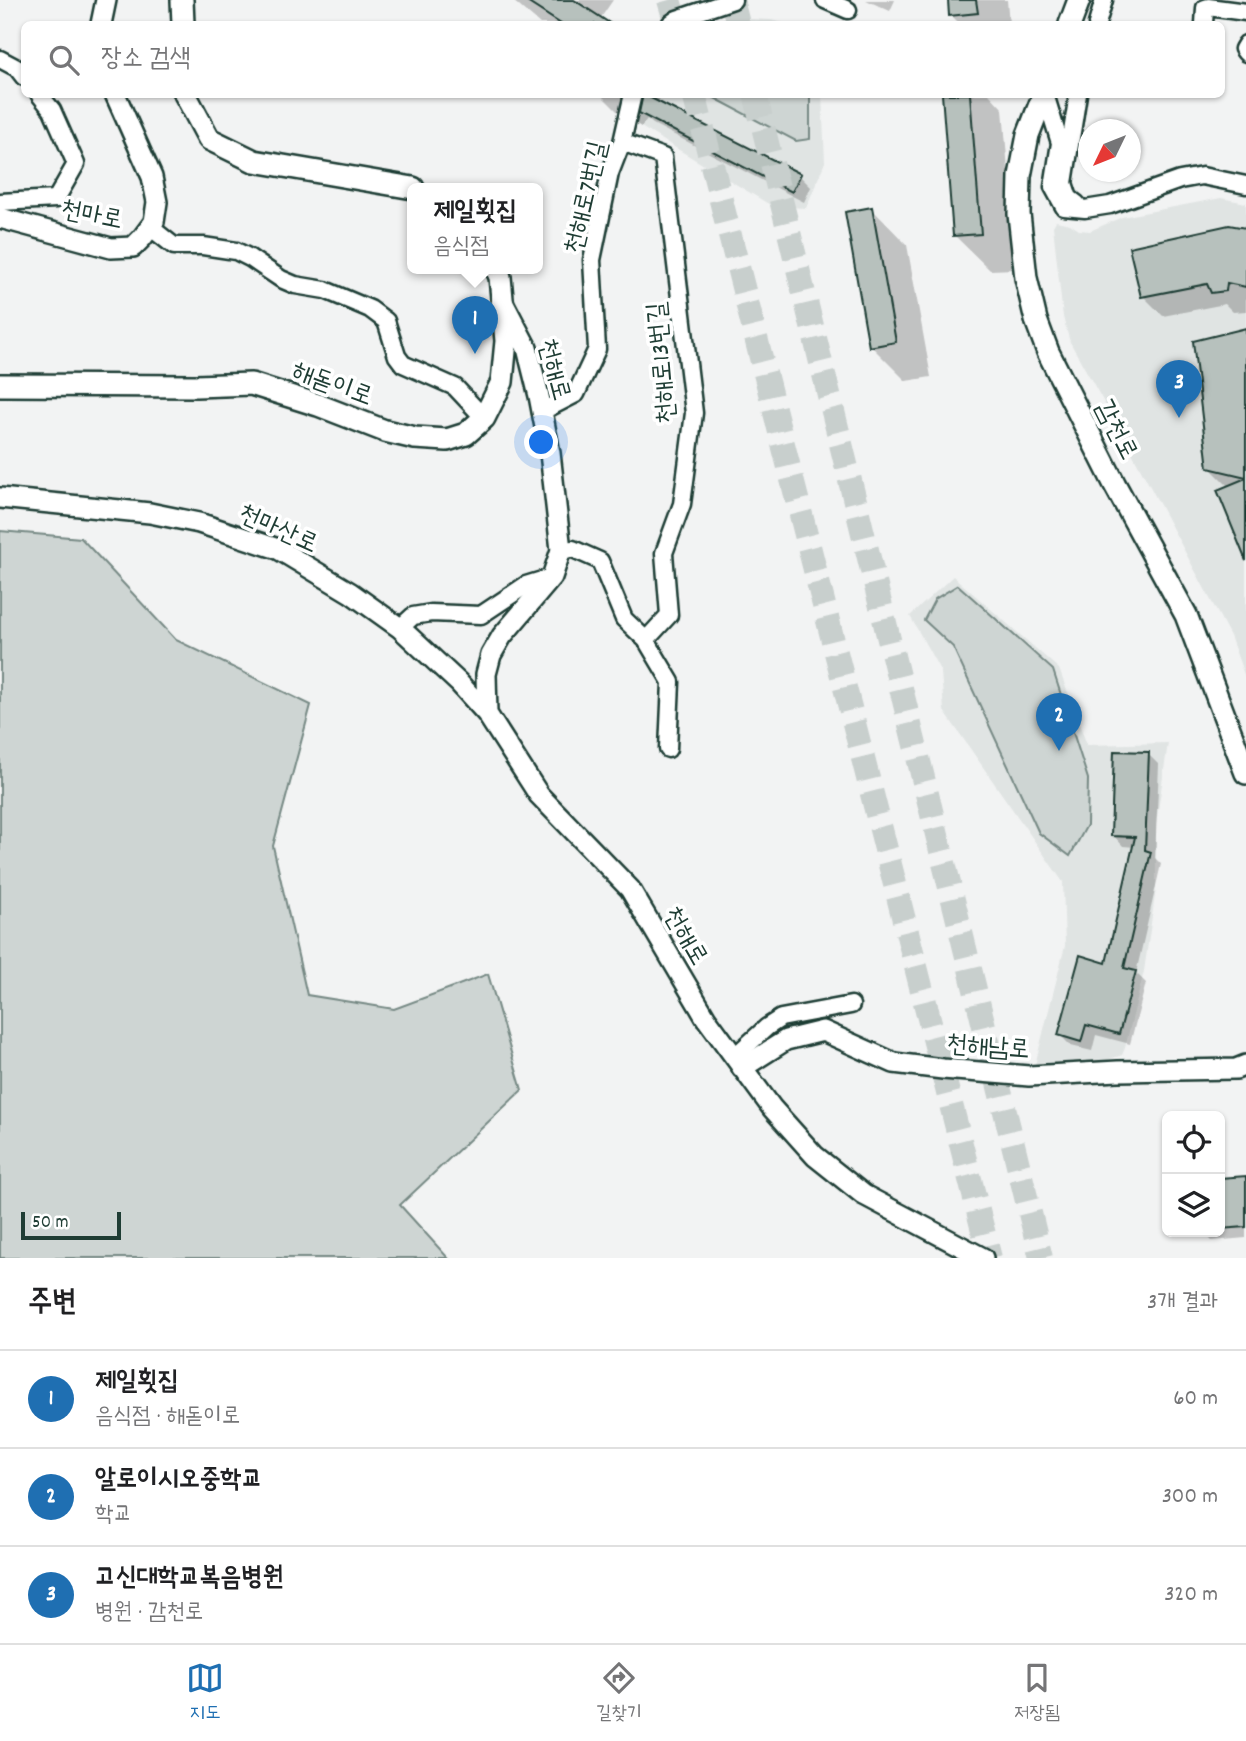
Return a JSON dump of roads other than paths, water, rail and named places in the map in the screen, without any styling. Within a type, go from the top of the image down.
[{"type":"main road","points":[[182,0],[183,21]]},
{"type":"main road","points":[[1071,21],[1079,0]]},
{"type":"main road","points":[[187,98],[209,139],[254,161],[407,187]]},
{"type":"main road","name":"감천로","points":[[1043,98],[1028,135],[1019,214],[1026,278],[1036,320],[1048,352],[1115,485],[1186,615],[1246,773]]},
{"type":"main road","name":"해돋이로","points":[[0,384],[251,384],[318,405],[385,431],[447,440],[467,434],[484,418],[502,382],[506,341],[499,274]]},
{"type":"street","points":[[101,21],[106,0]]},
{"type":"street","points":[[674,21],[733,0]]},
{"type":"street","points":[[825,0],[848,10]]},
{"type":"street","points":[[1098,21],[1104,0]]},
{"type":"street","points":[[1204,21],[1205,8],[1208,7],[1245,13]]},
{"type":"street","points":[[1246,44],[1243,49],[1246,53]]},
{"type":"street","points":[[0,59],[21,73]]},
{"type":"street","points":[[0,202],[56,199],[76,164],[52,110],[42,98]]},
{"type":"street","name":"천마로","points":[[0,218],[111,248],[132,247],[154,222],[157,202],[152,177],[117,98]]},
{"type":"street","name":"천해로7번길","points":[[541,412],[576,394],[597,349],[592,260],[610,173],[622,142],[632,98]]},
{"type":"street","points":[[1046,98],[1060,143],[1053,187],[1064,207],[1085,209],[1110,205],[1180,180],[1202,176],[1246,186]]},
{"type":"street","points":[[1077,98],[1064,183],[1069,198],[1085,209]]},
{"type":"street","name":"천해로13번길","points":[[622,142],[663,156],[694,413],[681,504],[664,552],[669,615],[646,640]]},
{"type":"street","points":[[150,227],[174,246],[203,246],[236,251],[281,279],[295,285],[325,290],[370,309],[386,321],[397,356],[404,364],[455,387],[484,418]]},
{"type":"street","name":"천해로","points":[[503,301],[527,348],[550,453],[561,551],[552,577],[502,636],[491,655],[486,674],[487,714],[539,795],[630,889],[674,968],[738,1063],[772,1108],[815,1156],[864,1195],[983,1258]]},
{"type":"street","name":"천마산로","points":[[0,498],[150,513],[199,523],[278,550],[351,593],[400,628],[487,714]]},
{"type":"street","points":[[561,551],[573,549],[600,561],[624,619],[646,640],[671,682],[668,749]]},
{"type":"street","points":[[400,628],[413,616],[422,614],[481,615],[526,585],[552,577]]},
{"type":"street","points":[[738,1063],[767,1027],[781,1018],[851,1005]]},
{"type":"street","name":"천해남로","points":[[738,1063],[786,1040],[824,1031],[894,1063],[1029,1076],[1236,1069],[1246,1065]]},
{"type":"tunnel","points":[[669,0],[675,21]]},
{"type":"tunnel","points":[[732,0],[737,21]]},
{"type":"tunnel","points":[[695,98],[990,1258]]},
{"type":"tunnel","points":[[756,98],[1041,1258]]},
{"type":"place","name":"제일횟집","points":[[475,354]]},
{"type":"place","name":"고신대학교복음병원","points":[[1179,418]]},
{"type":"place","name":"알로이시오중학교","points":[[1059,751]]}]
